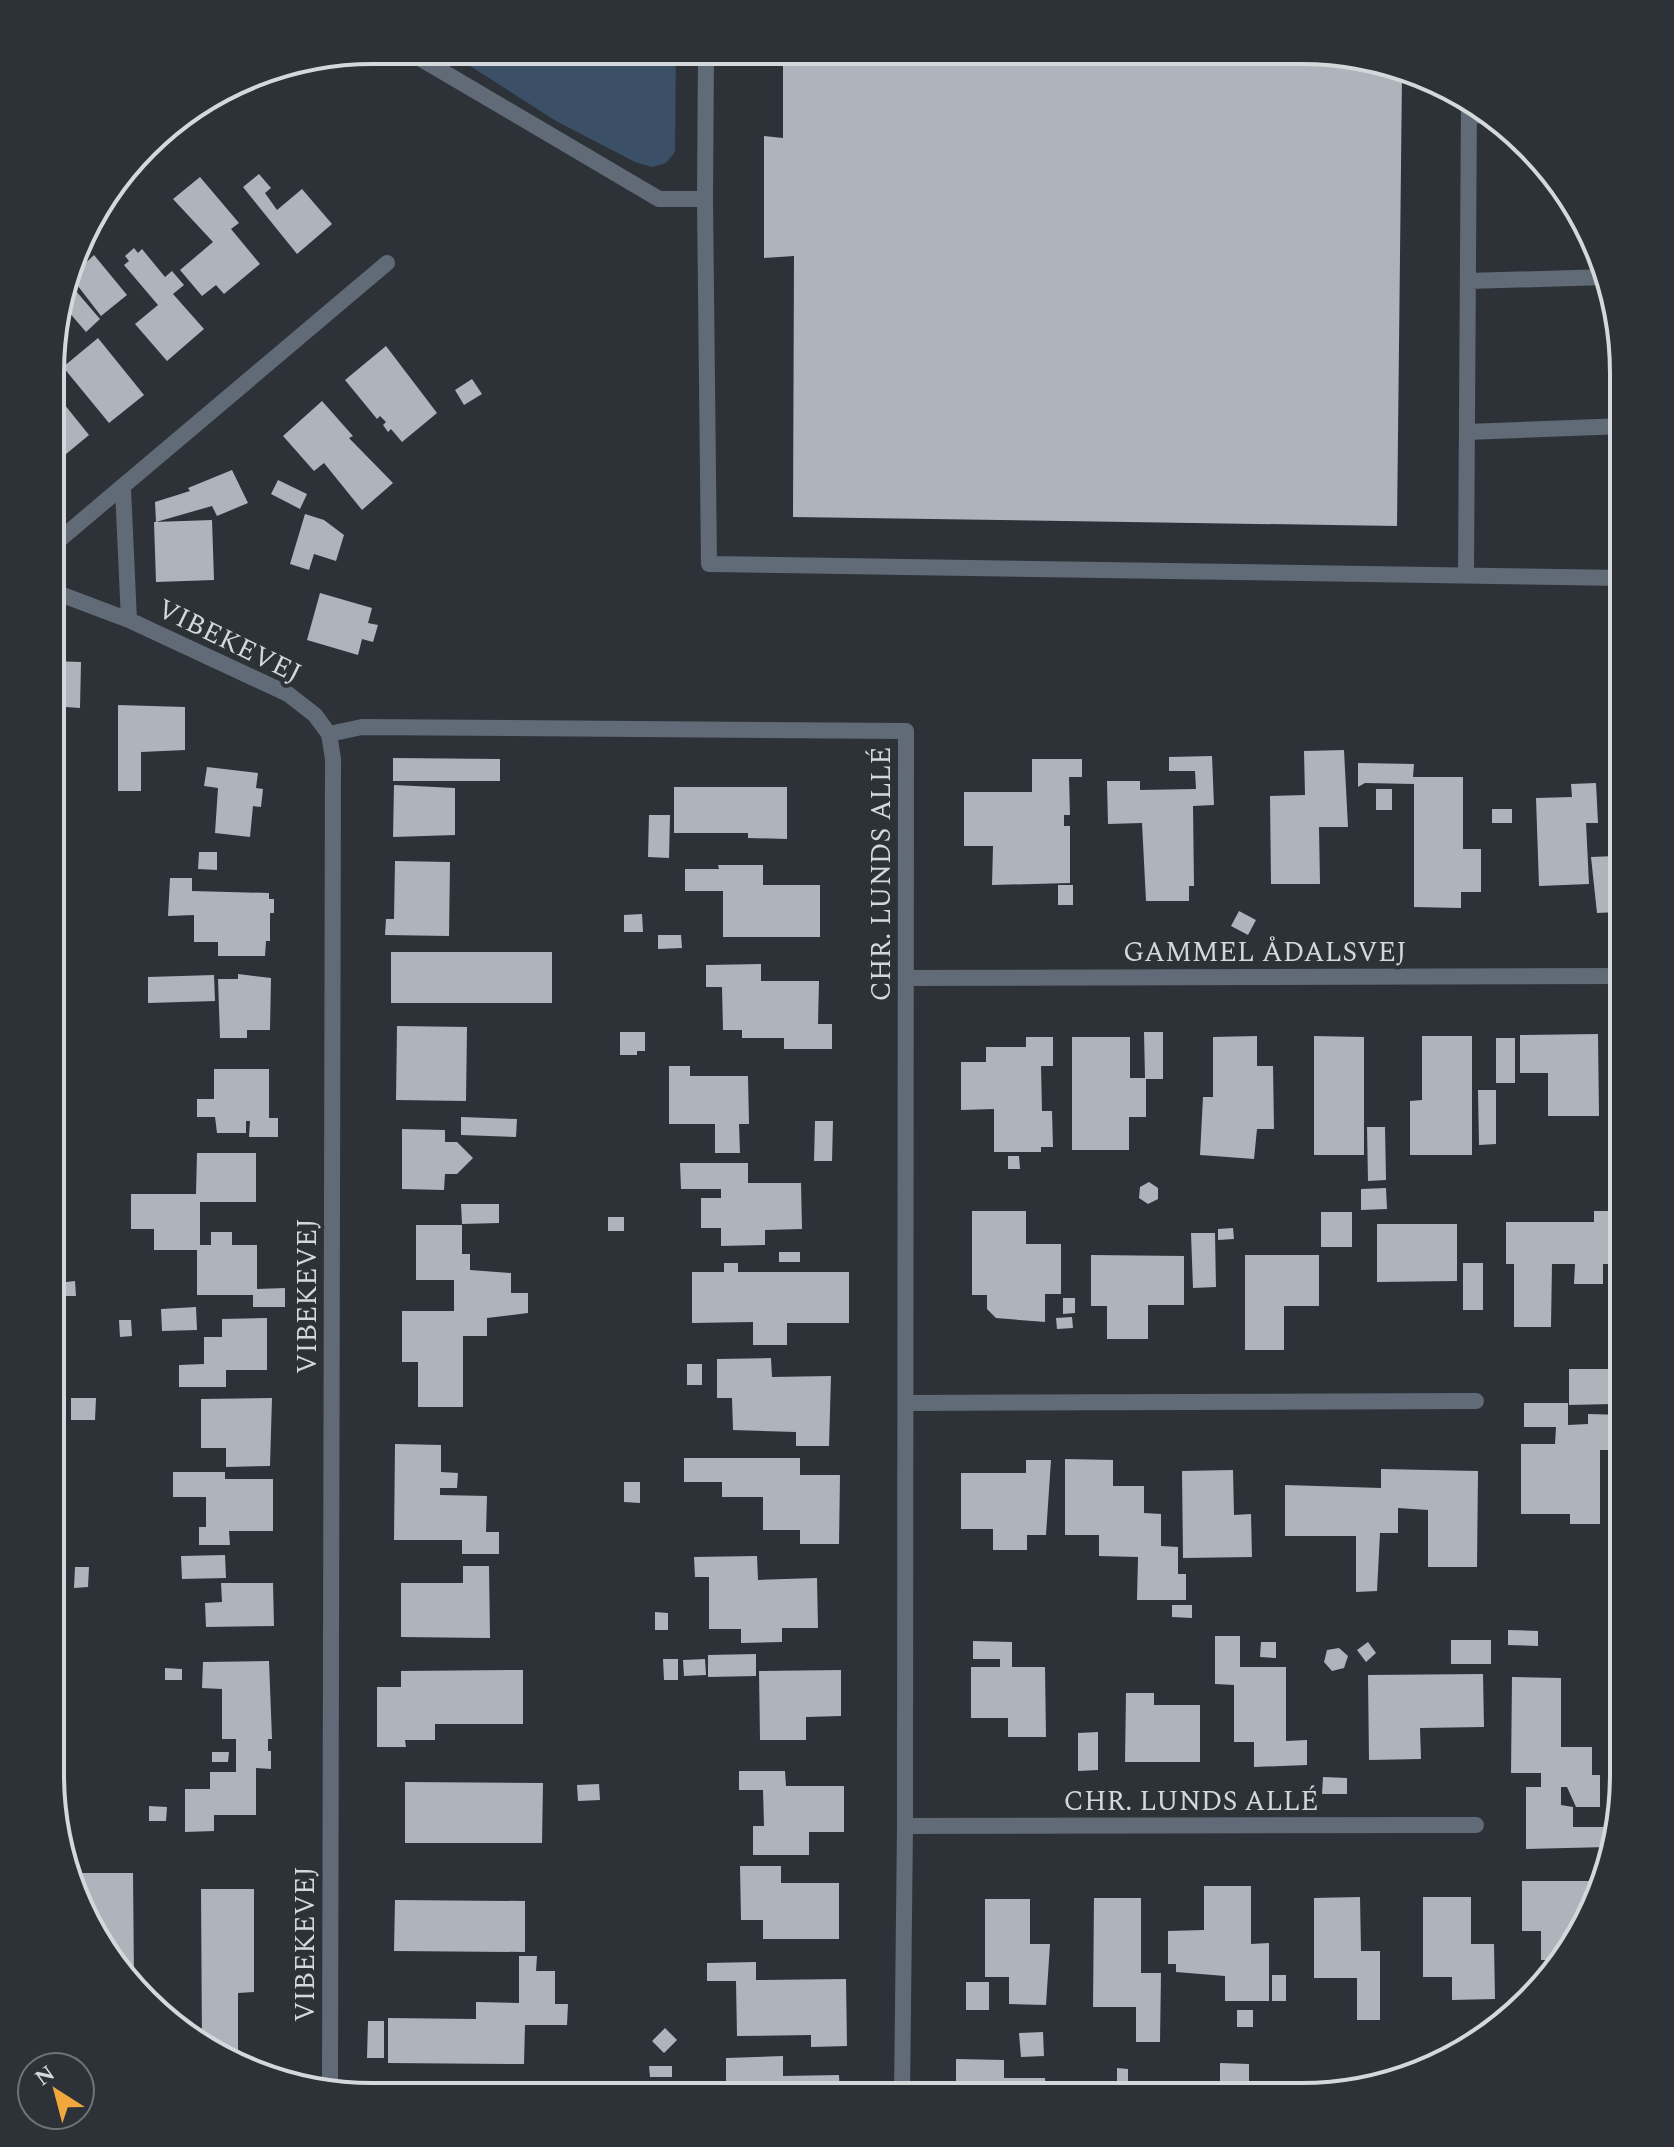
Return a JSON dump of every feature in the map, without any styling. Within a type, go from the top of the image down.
[{"type":"street","points":[[430,64],[659,199],[705,199]]},
{"type":"street","points":[[706,64],[709,564],[1610,578]]},
{"type":"street","points":[[1466,575],[1469,114]]},
{"type":"street","points":[[64,536],[387,263]]},
{"type":"street","points":[[1468,281],[1595,277]]},
{"type":"street","points":[[1467,432],[1610,427]]},
{"type":"street","name":"VIBEKEVEJ","points":[[123,489],[129,620]]},
{"type":"street","name":"VIBEKEVEJ","points":[[64,596],[129,620],[288,694],[315,715],[329,734],[333,759],[330,2080]]},
{"type":"street","name":"CHR. LUNDS ALLÉ","points":[[329,734],[362,727],[906,731],[902,2083]]},
{"type":"street","name":"GAMMEL ÅDALSVEJ","points":[[906,978],[1610,976]]},
{"type":"street","points":[[906,1403],[1476,1401]]},
{"type":"street","name":"CHR. LUNDS ALLÉ","points":[[905,1826],[1476,1825]]},
{"type":"shaded area","points":[[467,64],[676,64],[675,152],[666,163],[652,167],[635,162],[556,121]]},
{"type":"building","points":[[783,64],[1301,64],[1361,70],[1402,81],[1397,526],[793,517],[794,256],[764,258],[764,136],[783,138]]},
{"type":"building","points":[[259,174],[271,188],[265,193],[277,210],[302,189],[332,224],[297,254],[243,187]]},
{"type":"building","points":[[200,177],[239,223],[231,229],[260,264],[224,294],[216,285],[202,296],[180,270],[213,242],[173,199]]},
{"type":"building","points":[[134,248],[138,253],[142,249],[165,277],[172,271],[184,285],[173,294],[204,329],[167,361],[135,324],[158,305],[124,265],[129,261],[125,256]]},
{"type":"building","points":[[94,255],[127,295],[101,316],[77,285],[84,265]]},
{"type":"building","points":[[76,291],[100,319],[86,332],[70,313]]},
{"type":"building","points":[[98,338],[144,395],[109,423],[64,366]]},
{"type":"building","points":[[386,346],[437,413],[402,442],[391,429],[388,432],[383,425],[386,422],[380,416],[377,419],[345,380]]},
{"type":"building","points":[[472,379],[482,394],[464,405],[455,390]]},
{"type":"building","points":[[322,401],[353,436],[349,438],[393,483],[362,510],[324,463],[314,471],[283,436]]},
{"type":"building","points":[[64,404],[89,435],[64,456]]},
{"type":"building","points":[[232,470],[248,503],[217,516],[212,506],[156,522],[155,502],[190,491],[188,488]]},
{"type":"building","points":[[278,480],[307,494],[300,509],[271,494]]},
{"type":"building","points":[[305,514],[324,520],[344,535],[336,561],[314,554],[309,570],[290,564]]},
{"type":"building","points":[[212,520],[214,580],[156,582],[154,522]]},
{"type":"building","points":[[320,593],[372,608],[368,623],[378,625],[373,642],[362,639],[358,655],[307,640]]},
{"type":"building","points":[[64,661],[81,662],[80,708],[64,707]]},
{"type":"building","points":[[118,705],[185,707],[185,750],[141,752],[141,791],[118,791]]},
{"type":"building","points":[[1344,750],[1348,827],[1319,827],[1320,884],[1271,884],[1270,796],[1305,795],[1304,751]]},
{"type":"building","points":[[1212,756],[1214,805],[1193,806],[1194,886],[1189,886],[1189,901],[1146,901],[1142,823],[1108,824],[1107,781],[1140,781],[1140,790],[1196,789],[1195,771],[1169,771],[1169,757]]},
{"type":"building","points":[[393,758],[500,759],[500,781],[393,781]]},
{"type":"building","points":[[1032,759],[1082,759],[1082,777],[1069,777],[1070,815],[1064,815],[1064,826],[1070,826],[1070,883],[992,885],[993,846],[964,846],[964,792],[1032,792]]},
{"type":"building","points":[[1358,763],[1414,764],[1413,777],[1463,777],[1463,849],[1481,849],[1481,892],[1461,892],[1461,908],[1414,907],[1414,784],[1365,783],[1358,787]]},
{"type":"building","points":[[207,767],[258,773],[256,788],[263,789],[261,807],[253,806],[250,837],[215,833],[218,788],[204,786]]},
{"type":"building","points":[[1596,783],[1598,823],[1586,823],[1589,884],[1539,886],[1536,798],[1572,797],[1571,784]]},
{"type":"building","points":[[394,785],[455,788],[455,835],[393,837]]},
{"type":"building","points":[[674,787],[787,787],[787,839],[748,838],[748,833],[674,833]]},
{"type":"building","points":[[1376,789],[1392,789],[1392,810],[1376,810]]},
{"type":"building","points":[[1492,809],[1512,809],[1512,823],[1492,823]]},
{"type":"building","points":[[649,815],[670,815],[669,858],[648,857]]},
{"type":"building","points":[[199,852],[217,852],[217,870],[198,869]]},
{"type":"building","points":[[1610,856],[1610,912],[1597,913],[1591,857]]},
{"type":"building","points":[[395,861],[450,862],[449,936],[385,935],[386,919],[394,919]]},
{"type":"building","points":[[718,865],[763,865],[763,885],[820,885],[820,937],[723,937],[723,891],[685,891],[685,869],[719,869]]},
{"type":"building","points":[[170,878],[192,878],[192,891],[269,893],[269,899],[274,899],[274,913],[270,913],[270,941],[266,941],[265,956],[218,956],[218,942],[194,942],[194,915],[168,916]]},
{"type":"building","points":[[1058,885],[1073,885],[1073,905],[1058,905]]},
{"type":"building","points":[[1239,911],[1256,920],[1248,935],[1231,926]]},
{"type":"building","points":[[642,914],[643,932],[624,932],[624,915]]},
{"type":"building","points":[[658,935],[681,935],[682,948],[658,949]]},
{"type":"building","points":[[391,952],[552,952],[552,1003],[391,1003]]},
{"type":"building","points":[[761,964],[761,981],[819,981],[818,1024],[832,1024],[832,1049],[784,1049],[784,1038],[742,1038],[742,1030],[723,1030],[722,987],[706,987],[706,965]]},
{"type":"building","points":[[238,974],[271,978],[270,1030],[247,1030],[247,1038],[220,1038],[218,979],[238,979]]},
{"type":"building","points":[[214,975],[215,1001],[148,1003],[148,977]]},
{"type":"building","points":[[397,1026],[467,1027],[466,1101],[396,1100]]},
{"type":"building","points":[[620,1032],[645,1032],[645,1051],[637,1051],[637,1055],[620,1055]]},
{"type":"building","points":[[1144,1032],[1163,1032],[1163,1079],[1146,1079],[1146,1117],[1129,1117],[1129,1150],[1072,1150],[1072,1037],[1130,1037],[1130,1078],[1145,1078]]},
{"type":"building","points":[[1598,1034],[1599,1116],[1548,1116],[1548,1073],[1520,1073],[1520,1035]]},
{"type":"building","points":[[1257,1036],[1257,1066],[1273,1066],[1274,1129],[1257,1129],[1254,1159],[1200,1155],[1203,1097],[1213,1097],[1213,1037]]},
{"type":"building","points":[[1314,1036],[1364,1037],[1364,1155],[1314,1155]]},
{"type":"building","points":[[1422,1036],[1472,1036],[1472,1155],[1410,1155],[1410,1101],[1422,1100]]},
{"type":"building","points":[[1026,1037],[1053,1037],[1053,1066],[1041,1066],[1042,1111],[1052,1111],[1053,1147],[1041,1147],[1041,1152],[994,1152],[994,1109],[961,1110],[961,1062],[986,1062],[986,1047],[1026,1047]]},
{"type":"building","points":[[1496,1038],[1515,1038],[1515,1083],[1496,1083]]},
{"type":"building","points":[[669,1066],[690,1066],[690,1076],[748,1076],[749,1124],[739,1124],[740,1153],[715,1153],[715,1124],[669,1124]]},
{"type":"building","points":[[214,1069],[269,1069],[269,1118],[278,1118],[278,1137],[249,1137],[250,1121],[246,1121],[246,1133],[217,1133],[215,1117],[197,1117],[197,1099],[214,1099]]},
{"type":"building","points":[[1478,1090],[1496,1090],[1496,1144],[1479,1145]]},
{"type":"building","points":[[461,1117],[517,1119],[516,1137],[461,1135]]},
{"type":"building","points":[[815,1121],[833,1121],[832,1161],[814,1161]]},
{"type":"building","points":[[1367,1127],[1385,1127],[1386,1180],[1368,1181]]},
{"type":"building","points":[[402,1129],[445,1130],[445,1142],[457,1142],[473,1158],[457,1174],[445,1174],[444,1190],[402,1189]]},
{"type":"building","points":[[197,1153],[256,1153],[256,1202],[200,1202],[200,1245],[211,1245],[211,1232],[232,1232],[232,1245],[257,1245],[257,1289],[285,1288],[285,1307],[253,1307],[253,1295],[197,1295],[197,1250],[154,1250],[154,1229],[131,1229],[131,1194],[196,1194]]},
{"type":"building","points":[[1008,1156],[1019,1156],[1020,1169],[1008,1169]]},
{"type":"building","points":[[680,1163],[748,1163],[748,1183],[801,1183],[802,1229],[765,1230],[765,1245],[721,1246],[721,1228],[701,1228],[701,1198],[721,1198],[721,1189],[681,1189]]},
{"type":"building","points":[[1149,1182],[1158,1188],[1158,1199],[1148,1204],[1139,1198],[1140,1187]]},
{"type":"building","points":[[1386,1188],[1387,1209],[1361,1210],[1361,1189]]},
{"type":"building","points":[[461,1204],[499,1204],[499,1223],[462,1224]]},
{"type":"building","points":[[972,1211],[1026,1211],[1026,1244],[1061,1244],[1061,1294],[1045,1294],[1045,1322],[996,1318],[987,1309],[987,1295],[972,1295]]},
{"type":"building","points":[[1594,1211],[1610,1211],[1610,1264],[1603,1264],[1603,1284],[1574,1284],[1575,1264],[1552,1264],[1551,1327],[1514,1327],[1514,1264],[1506,1264],[1506,1222],[1594,1222]]},
{"type":"building","points":[[1321,1212],[1352,1212],[1352,1247],[1321,1247]]},
{"type":"building","points":[[608,1217],[624,1217],[624,1231],[608,1231]]},
{"type":"building","points":[[1377,1224],[1457,1224],[1457,1281],[1377,1282]]},
{"type":"building","points":[[416,1225],[462,1225],[462,1254],[470,1254],[470,1270],[511,1273],[511,1293],[528,1293],[528,1313],[487,1318],[487,1336],[463,1336],[463,1407],[418,1407],[418,1362],[402,1362],[402,1311],[454,1311],[454,1280],[416,1280]]},
{"type":"building","points":[[1233,1228],[1234,1239],[1218,1240],[1218,1229]]},
{"type":"building","points":[[1191,1233],[1215,1233],[1216,1287],[1193,1288]]},
{"type":"building","points":[[779,1252],[800,1252],[800,1262],[779,1262]]},
{"type":"building","points":[[1091,1255],[1184,1256],[1184,1305],[1148,1305],[1148,1339],[1107,1339],[1107,1306],[1091,1306]]},
{"type":"building","points":[[1245,1255],[1319,1255],[1319,1306],[1284,1306],[1284,1350],[1245,1350]]},
{"type":"building","points":[[724,1263],[738,1263],[738,1272],[849,1272],[849,1323],[787,1323],[787,1345],[753,1345],[753,1322],[692,1323],[692,1272],[724,1272]]},
{"type":"building","points":[[1463,1263],[1483,1263],[1483,1310],[1463,1310]]},
{"type":"building","points":[[75,1281],[76,1296],[66,1296],[66,1282]]},
{"type":"building","points":[[1063,1298],[1075,1298],[1075,1313],[1063,1314]]},
{"type":"building","points":[[196,1307],[197,1330],[162,1331],[161,1309]]},
{"type":"building","points":[[1072,1317],[1073,1328],[1057,1329],[1056,1318]]},
{"type":"building","points":[[267,1318],[267,1370],[226,1370],[226,1387],[179,1387],[179,1365],[204,1364],[204,1337],[222,1337],[222,1319]]},
{"type":"building","points":[[119,1320],[131,1320],[132,1336],[120,1337]]},
{"type":"building","points":[[771,1358],[772,1377],[831,1376],[829,1446],[796,1446],[796,1432],[733,1430],[732,1398],[717,1398],[717,1359]]},
{"type":"building","points":[[687,1364],[702,1364],[702,1385],[687,1385]]},
{"type":"building","points":[[1569,1369],[1610,1369],[1610,1404],[1569,1405]]},
{"type":"building","points":[[71,1398],[96,1398],[95,1420],[71,1420]]},
{"type":"building","points":[[272,1398],[270,1466],[226,1467],[226,1448],[201,1448],[201,1399]]},
{"type":"building","points":[[1524,1403],[1568,1403],[1568,1425],[1588,1424],[1588,1414],[1610,1415],[1610,1450],[1600,1450],[1600,1524],[1570,1524],[1570,1514],[1521,1514],[1521,1444],[1555,1444],[1556,1427],[1524,1427]]},
{"type":"building","points":[[395,1444],[441,1445],[441,1472],[458,1473],[457,1488],[440,1488],[440,1495],[487,1496],[486,1532],[499,1532],[499,1554],[462,1554],[462,1540],[394,1540]]},
{"type":"building","points":[[684,1458],[800,1458],[800,1475],[840,1475],[839,1544],[800,1544],[800,1530],[763,1530],[763,1497],[722,1497],[722,1482],[684,1482]]},
{"type":"building","points":[[1065,1459],[1113,1460],[1113,1486],[1144,1486],[1144,1513],[1161,1514],[1161,1546],[1178,1547],[1178,1574],[1186,1574],[1186,1600],[1137,1600],[1138,1557],[1099,1556],[1099,1535],[1065,1535]]},
{"type":"building","points":[[1026,1460],[1051,1460],[1046,1535],[1027,1535],[1027,1550],[993,1550],[993,1529],[961,1529],[961,1473],[1026,1473]]},
{"type":"building","points":[[1381,1469],[1478,1471],[1477,1567],[1428,1567],[1428,1510],[1398,1508],[1398,1533],[1380,1533],[1377,1591],[1356,1592],[1356,1536],[1285,1536],[1285,1485],[1381,1488]]},
{"type":"building","points":[[1233,1470],[1234,1515],[1251,1514],[1252,1557],[1183,1558],[1182,1471]]},
{"type":"building","points":[[173,1472],[225,1472],[225,1479],[273,1479],[273,1531],[229,1531],[230,1545],[199,1545],[199,1527],[206,1527],[206,1497],[173,1497]]},
{"type":"building","points":[[624,1482],[640,1482],[640,1503],[624,1502]]},
{"type":"building","points":[[225,1555],[226,1578],[182,1579],[181,1556]]},
{"type":"building","points":[[757,1556],[758,1580],[817,1578],[818,1628],[782,1628],[782,1642],[741,1643],[741,1629],[709,1629],[709,1577],[695,1577],[694,1557]]},
{"type":"building","points":[[463,1566],[489,1566],[490,1638],[401,1637],[401,1583],[463,1583]]},
{"type":"building","points":[[75,1567],[89,1567],[88,1587],[74,1588]]},
{"type":"building","points":[[221,1583],[273,1583],[274,1626],[206,1627],[205,1603],[222,1602]]},
{"type":"building","points":[[1172,1605],[1192,1605],[1192,1618],[1172,1617]]},
{"type":"building","points":[[655,1612],[668,1613],[668,1630],[655,1630]]},
{"type":"building","points":[[1508,1630],[1538,1631],[1538,1646],[1508,1645]]},
{"type":"building","points":[[1215,1636],[1240,1636],[1240,1667],[1286,1667],[1286,1741],[1307,1740],[1307,1765],[1254,1767],[1254,1742],[1234,1742],[1234,1685],[1215,1684]]},
{"type":"building","points":[[1451,1640],[1491,1640],[1491,1664],[1451,1664]]},
{"type":"building","points":[[973,1641],[1012,1642],[1012,1667],[1045,1667],[1046,1737],[1008,1737],[1008,1718],[971,1718],[971,1667],[1000,1667],[1000,1659],[973,1659]]},
{"type":"building","points":[[1261,1642],[1276,1642],[1276,1658],[1260,1657]]},
{"type":"building","points":[[1368,1642],[1376,1653],[1366,1662],[1357,1650]]},
{"type":"building","points":[[1339,1648],[1348,1656],[1344,1668],[1332,1671],[1324,1662],[1327,1650]]},
{"type":"building","points":[[756,1654],[756,1676],[708,1677],[708,1655]]},
{"type":"building","points":[[663,1659],[678,1659],[678,1680],[664,1680]]},
{"type":"building","points":[[705,1659],[706,1675],[684,1676],[683,1660]]},
{"type":"building","points":[[269,1661],[272,1739],[268,1739],[268,1751],[271,1751],[271,1769],[256,1768],[256,1815],[214,1815],[214,1831],[185,1832],[185,1789],[210,1789],[210,1772],[236,1772],[236,1739],[222,1739],[222,1689],[202,1688],[203,1662]]},
{"type":"building","points":[[165,1668],[182,1669],[182,1680],[165,1680]]},
{"type":"building","points":[[523,1670],[523,1724],[435,1724],[435,1740],[405,1740],[406,1747],[377,1747],[377,1687],[401,1687],[401,1671]]},
{"type":"building","points":[[841,1670],[841,1716],[806,1717],[806,1740],[760,1740],[759,1671]]},
{"type":"building","points":[[1483,1674],[1484,1727],[1420,1728],[1421,1759],[1369,1760],[1368,1675]]},
{"type":"building","points":[[1512,1677],[1561,1678],[1561,1747],[1592,1747],[1592,1775],[1600,1775],[1600,1807],[1576,1807],[1567,1787],[1561,1787],[1561,1805],[1573,1807],[1573,1827],[1605,1827],[1601,1847],[1526,1849],[1526,1787],[1541,1787],[1541,1773],[1511,1773]]},
{"type":"building","points":[[1126,1693],[1154,1693],[1154,1705],[1200,1705],[1200,1762],[1125,1762]]},
{"type":"building","points":[[1098,1732],[1098,1770],[1078,1771],[1078,1733]]},
{"type":"building","points":[[212,1752],[229,1752],[228,1762],[212,1762]]},
{"type":"building","points":[[739,1771],[785,1771],[786,1786],[844,1786],[844,1832],[809,1832],[809,1855],[753,1855],[753,1826],[764,1826],[763,1790],[739,1790]]},
{"type":"building","points":[[1323,1777],[1347,1778],[1347,1794],[1322,1794]]},
{"type":"building","points":[[405,1782],[543,1783],[542,1843],[405,1843]]},
{"type":"building","points":[[599,1784],[600,1800],[578,1801],[577,1785]]},
{"type":"building","points":[[149,1806],[167,1807],[166,1821],[149,1821]]},
{"type":"building","points":[[740,1866],[781,1866],[781,1883],[839,1883],[839,1939],[763,1939],[763,1920],[741,1920]]},
{"type":"building","points":[[80,1873],[133,1873],[134,1969],[105,1928]]},
{"type":"building","points":[[1522,1881],[1591,1881],[1569,1928],[1548,1960],[1541,1960],[1541,1931],[1522,1931]]},
{"type":"building","points":[[1204,1886],[1251,1886],[1251,1944],[1269,1943],[1269,2001],[1225,2001],[1225,1976],[1176,1972],[1176,1964],[1168,1964],[1168,1931],[1204,1930]]},
{"type":"building","points":[[201,1889],[254,1889],[254,1992],[238,1993],[238,2052],[202,2032]]},
{"type":"building","points":[[1360,1897],[1361,1951],[1380,1951],[1380,2020],[1357,2020],[1357,1978],[1314,1978],[1314,1898]]},
{"type":"building","points":[[1423,1897],[1471,1897],[1471,1944],[1494,1944],[1495,1999],[1452,2000],[1452,1977],[1423,1977]]},
{"type":"building","points":[[1094,1898],[1141,1898],[1141,1973],[1161,1973],[1160,2042],[1136,2042],[1136,2007],[1093,2007]]},
{"type":"building","points":[[985,1899],[1030,1899],[1030,1944],[1050,1944],[1046,2005],[1009,2004],[1009,1977],[985,1977]]},
{"type":"building","points":[[395,1900],[525,1901],[525,1952],[394,1951]]},
{"type":"building","points":[[519,1956],[537,1956],[536,1971],[555,1971],[555,2004],[568,2004],[567,2025],[525,2025],[524,2064],[388,2063],[388,2018],[476,2019],[476,2002],[519,2003]]},
{"type":"building","points":[[756,1962],[756,1980],[846,1979],[847,2046],[811,2047],[811,2035],[737,2036],[736,1981],[707,1981],[707,1963]]},
{"type":"building","points":[[1272,1975],[1286,1975],[1286,2001],[1272,2001]]},
{"type":"building","points":[[966,1982],[989,1982],[989,2010],[966,2010]]},
{"type":"building","points":[[1237,2010],[1253,2010],[1253,2027],[1237,2027]]},
{"type":"building","points":[[368,2021],[384,2021],[384,2058],[367,2058]]},
{"type":"building","points":[[665,2028],[677,2040],[664,2053],[652,2041]]},
{"type":"building","points":[[1043,2032],[1044,2056],[1021,2057],[1019,2033]]},
{"type":"building","points":[[783,2056],[783,2076],[839,2075],[839,2083],[726,2081],[726,2058]]},
{"type":"building","points":[[956,2059],[1004,2060],[1004,2078],[1045,2078],[1045,2083],[971,2083],[956,2083]]},
{"type":"building","points":[[1220,2063],[1249,2064],[1249,2083],[1220,2083]]},
{"type":"building","points":[[649,2066],[672,2066],[672,2077],[650,2077]]},
{"type":"building","points":[[1117,2068],[1128,2069],[1128,2083],[1117,2083]]}]
